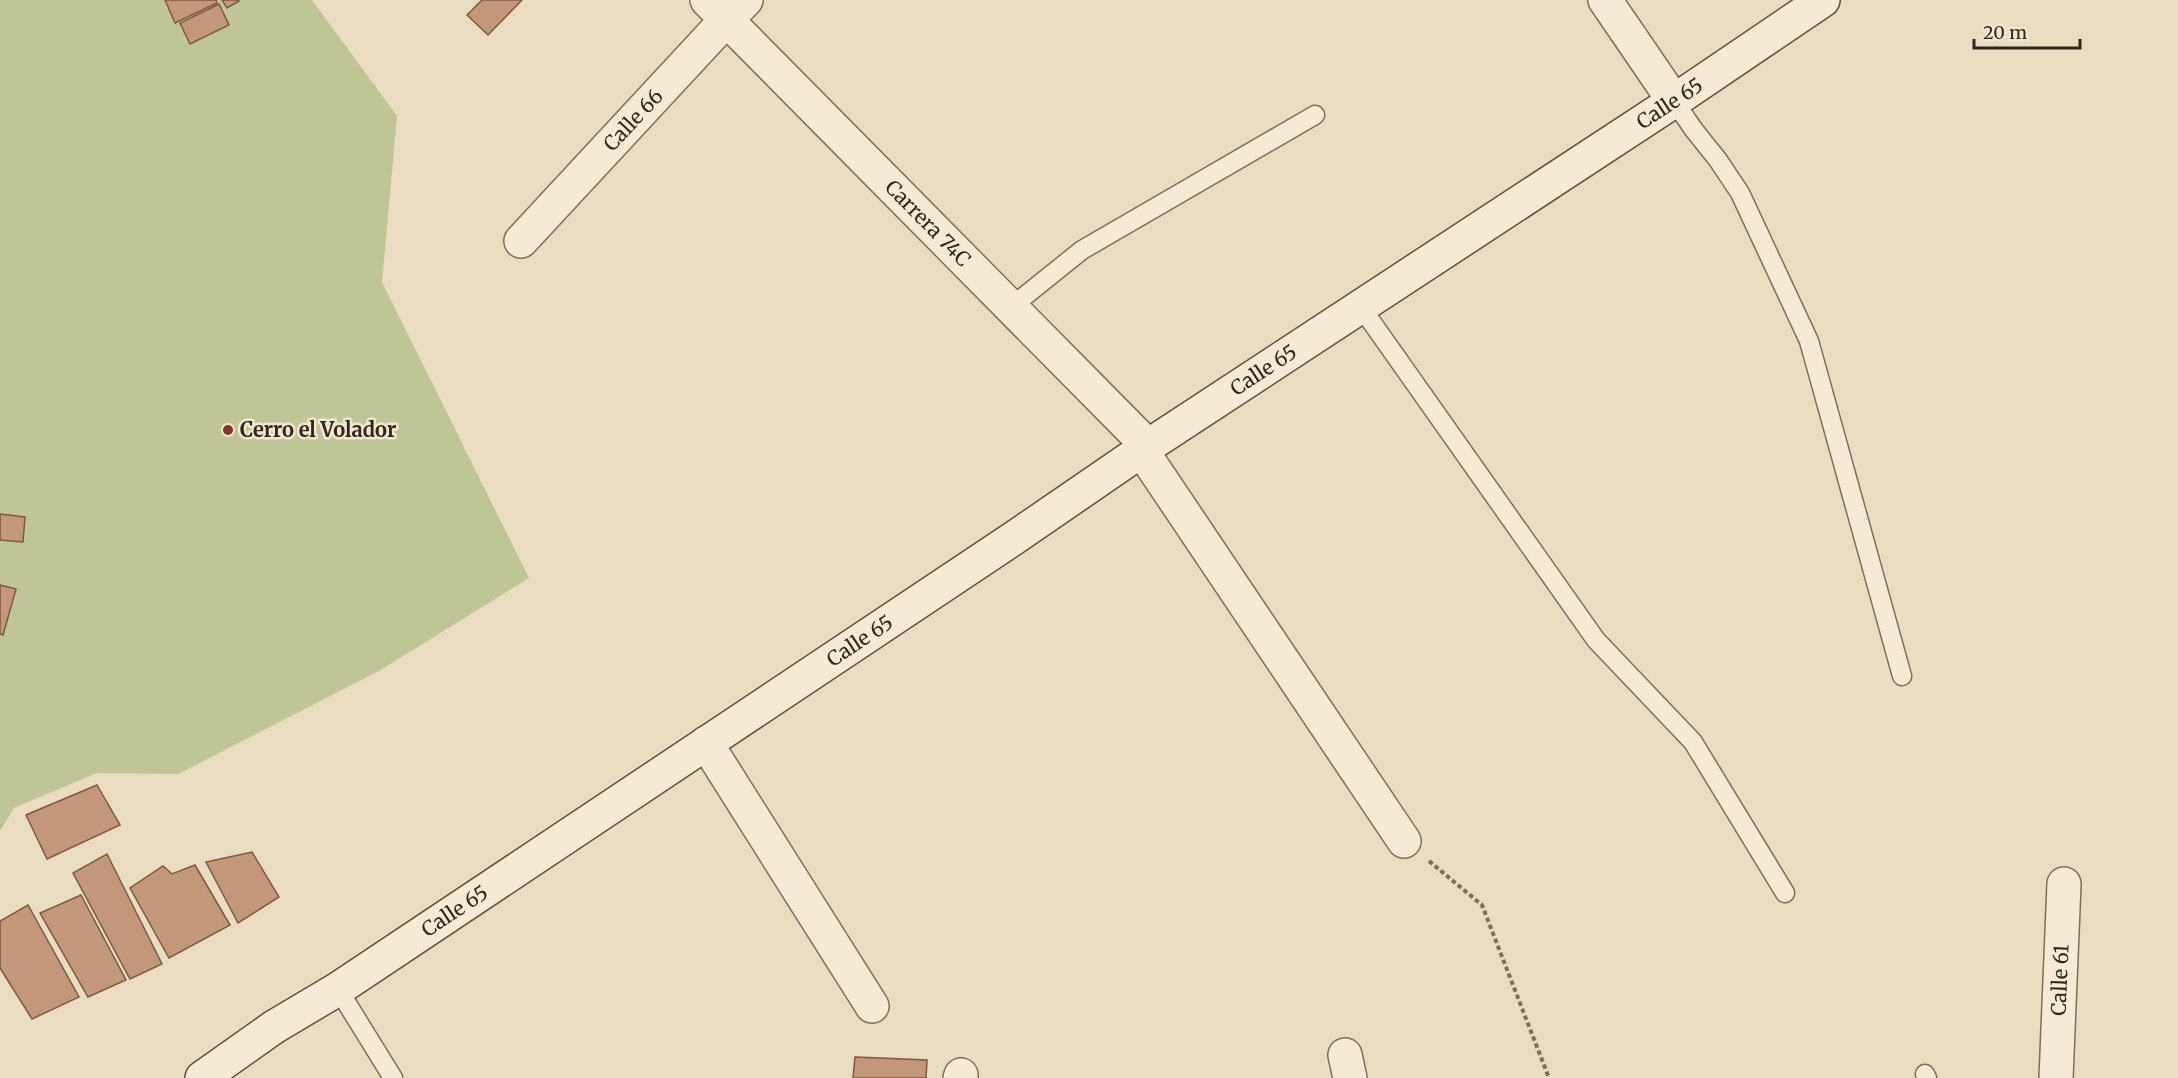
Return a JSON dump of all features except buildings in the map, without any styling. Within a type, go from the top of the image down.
[{"type":"street","points":[[1605,0],[1674,101]]},
{"type":"street","name":"Calle 65","points":[[202,1078],[274,1027],[338,989],[1145,448],[1674,101],[1823,0]]},
{"type":"street","name":"Calle 66","points":[[521,241],[726,6]]},
{"type":"street","name":"Carrera 74C","points":[[726,6],[1145,448],[1404,841]]},
{"type":"street","points":[[706,743],[872,1006]]},
{"type":"street","name":"Calle 61","points":[[2056,1078],[2064,884]]},
{"type":"lane","points":[[1674,101],[1740,193],[1809,341],[1902,675]]},
{"type":"lane","points":[[1011,307],[1082,250],[1315,115]]},
{"type":"lane","points":[[1361,307],[1596,640],[1693,742],[1785,893]]},
{"type":"lane","points":[[338,989],[393,1078]]},
{"type":"path","points":[[1404,841],[1482,905],[1549,1078]]},
{"type":"green space","name":"Cerro el Volador","points":[[0,0],[312,0],[397,116],[382,282],[529,578],[379,671],[178,774],[97,773],[14,808],[0,831]]},
{"type":"place","name":"Cerro el Volador","points":[[228,430]]}]
